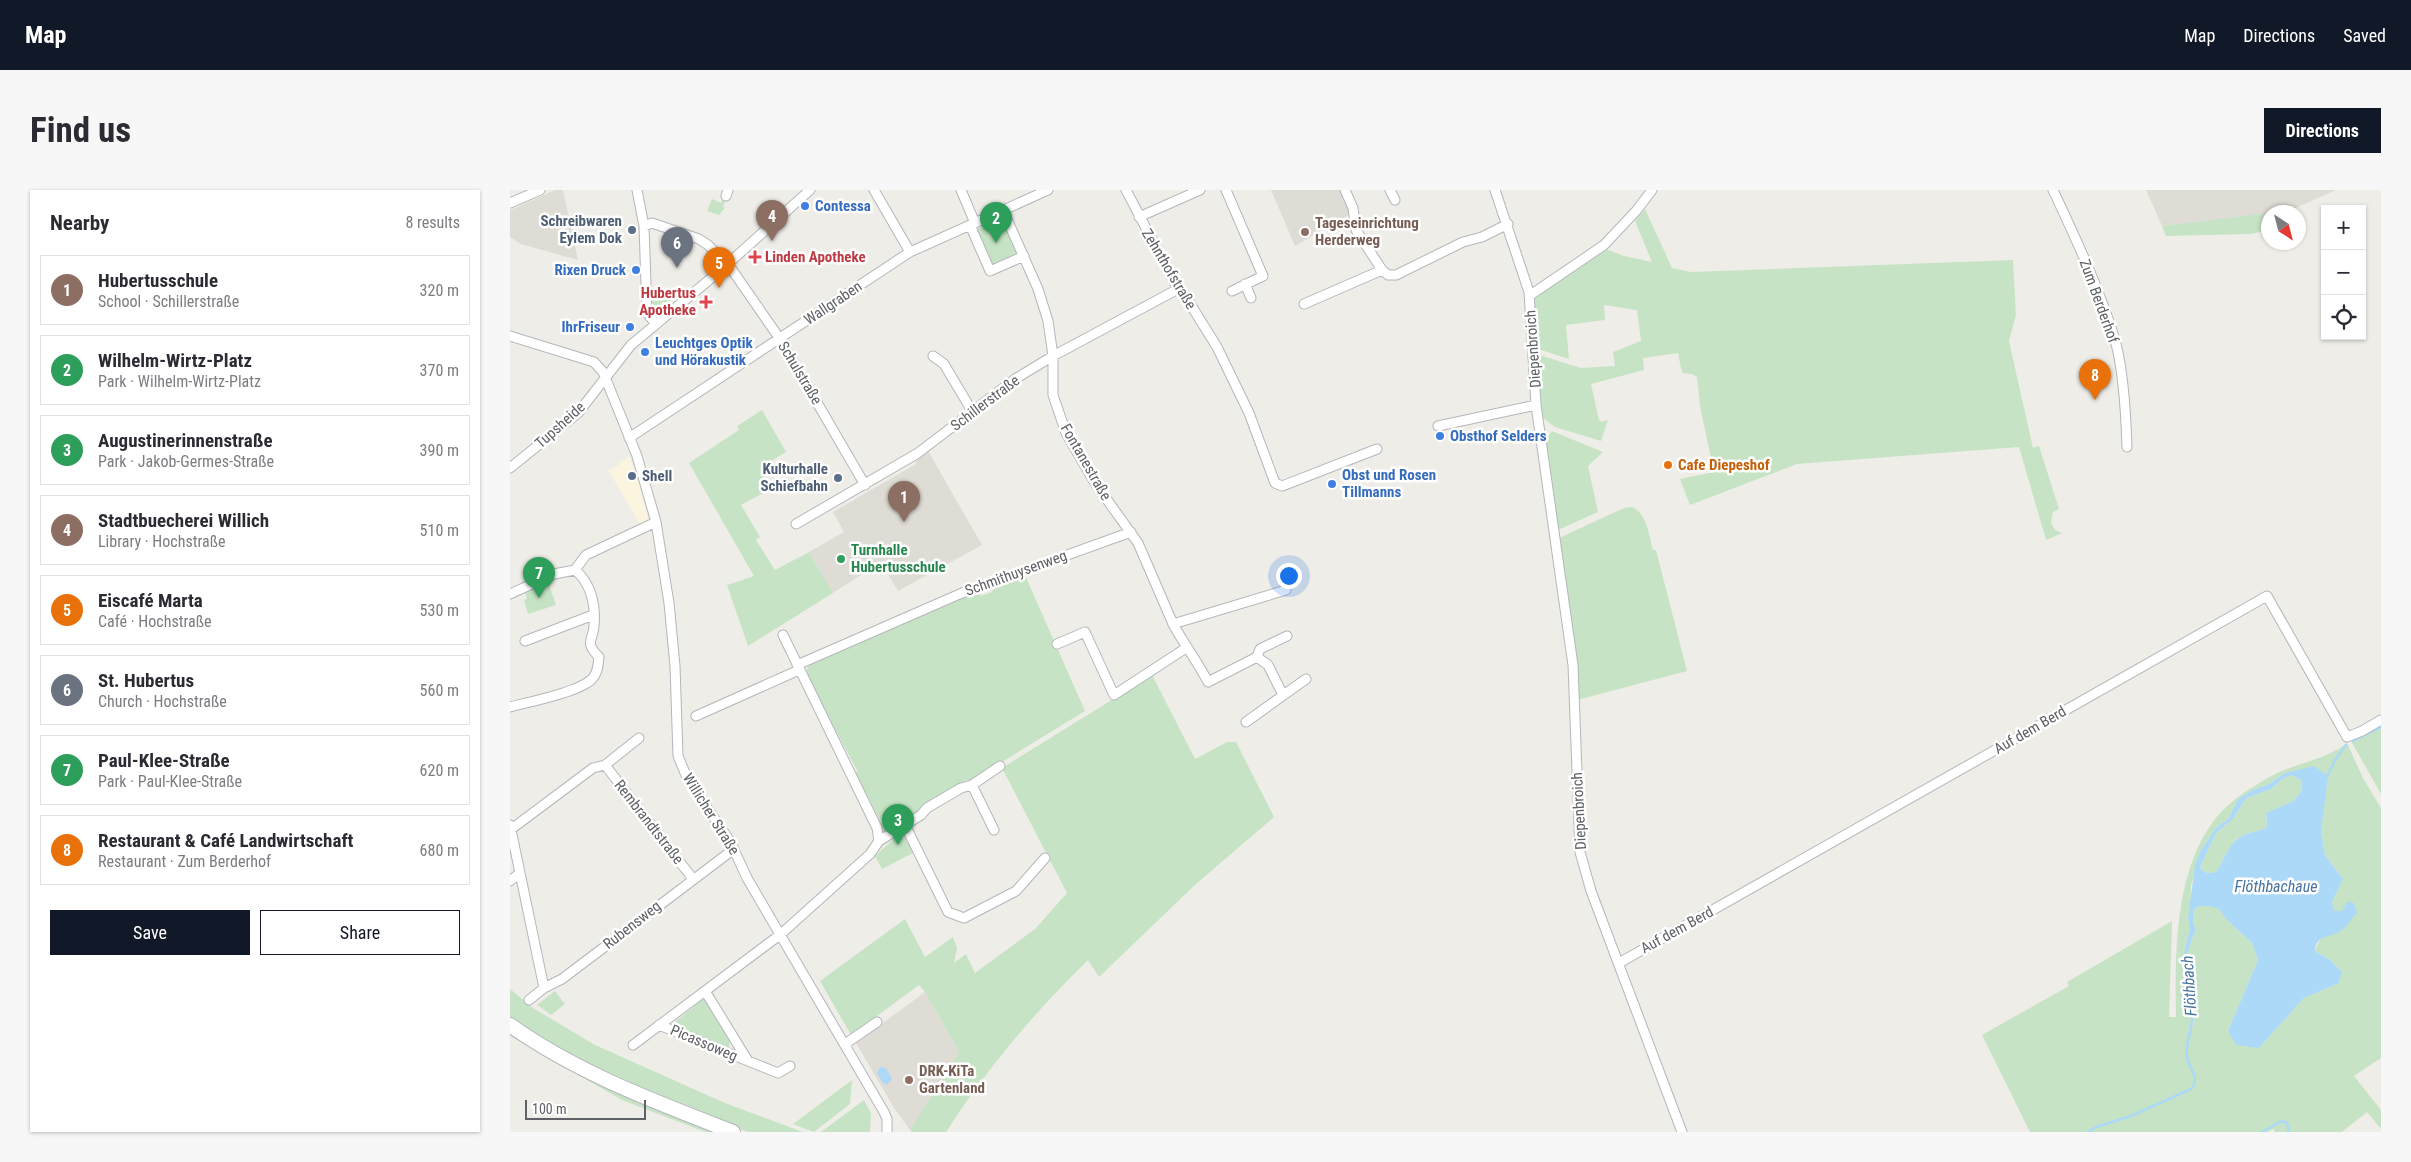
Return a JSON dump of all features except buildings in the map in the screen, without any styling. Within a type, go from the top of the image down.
[{"type":"main road","points":[[510,1025],[607,1080],[648,1099],[733,1132]]},
{"type":"street","points":[[510,204],[540,190]]},
{"type":"street","points":[[637,190],[644,226],[647,312],[655,323]]},
{"type":"street","name":"Tupsheide","points":[[510,468],[578,413],[632,345],[655,323],[728,264],[810,190]]},
{"type":"street","points":[[874,190],[910,252]]},
{"type":"street","points":[[961,190],[990,271],[1024,257]]},
{"type":"street","name":"Wallgraben","points":[[629,438],[910,252],[1048,190]]},
{"type":"street","name":"Zehnthofstraße","points":[[1126,190],[1178,289],[1184,294],[1216,347],[1249,413],[1275,483],[1282,486],[1376,449]]},
{"type":"street","points":[[1139,217],[1200,190]]},
{"type":"street","points":[[1226,190],[1263,276],[1232,290]]},
{"type":"street","points":[[1345,190],[1353,208],[1356,230],[1382,270],[1388,275],[1396,275],[1463,242],[1482,238],[1508,224]]},
{"type":"street","points":[[1390,190],[1395,200]]},
{"type":"street","points":[[1495,190],[1508,224],[1529,296]]},
{"type":"street","name":"Diepenbroich","points":[[1652,190],[1636,211],[1604,246],[1529,296],[1536,406],[1556,534],[1572,664],[1580,852],[1591,890],[1682,1132]]},
{"type":"street","name":"Zum Berderhof","points":[[2053,190],[2085,260],[2115,341],[2127,447]]},
{"type":"street","name":"Fontanestraße","points":[[1003,210],[1024,257],[1048,321],[1053,356],[1053,395],[1066,433],[1095,482],[1138,543],[1173,624],[1208,682],[1257,657],[1260,649],[1287,636]]},
{"type":"street","name":"Schulstraße","points":[[644,226],[652,223],[699,239],[708,244],[728,264],[780,339],[866,485]]},
{"type":"street","points":[[1304,304],[1382,270]]},
{"type":"street","points":[[1246,284],[1251,298]]},
{"type":"street","name":"Schillerstraße","points":[[796,524],[866,485],[918,453],[1015,379],[1053,356],[1178,289]]},
{"type":"street","points":[[510,336],[594,362],[605,378]]},
{"type":"street","points":[[933,356],[944,364],[972,412]]},
{"type":"street","name":"Willicher Straße","points":[[605,378],[645,480],[656,522],[669,603],[675,666],[678,756],[694,791],[734,849],[747,878],[887,1119],[887,1132]]},
{"type":"street","name":"Diepenbroich","points":[[1438,426],[1536,406]]},
{"type":"street","points":[[510,594],[554,574],[574,570],[586,555],[656,522]]},
{"type":"street","name":"Schmithuysenweg","points":[[696,716],[903,618],[1003,578],[1131,532]]},
{"type":"street","points":[[510,707],[580,686],[592,679],[597,672],[599,657],[592,650],[590,636],[594,628],[590,588],[584,578],[574,570]]},
{"type":"street","points":[[1173,624],[1286,590]]},
{"type":"street","name":"Auf dem Berd","points":[[1619,963],[2267,596],[2346,737],[2362,732],[2381,720]]},
{"type":"street","points":[[525,641],[593,615]]},
{"type":"street","points":[[1057,644],[1086,632],[1114,695],[1186,648]]},
{"type":"street","points":[[783,635],[877,828],[879,841]]},
{"type":"street","points":[[1257,657],[1268,665],[1283,695]]},
{"type":"street","points":[[1246,722],[1306,678]]},
{"type":"street","name":"Rembrandtstraße","points":[[510,828],[592,768],[605,765],[639,738]]},
{"type":"street","name":"Rembrandtstraße","points":[[605,765],[693,879]]},
{"type":"street","name":"Picassoweg","points":[[633,1045],[781,934],[870,854],[879,841],[921,815],[927,808],[961,788],[972,785],[1000,766]]},
{"type":"street","points":[[972,785],[994,830]]},
{"type":"street","points":[[905,825],[948,912],[964,918],[1016,891],[1045,858]]},
{"type":"street","points":[[510,828],[544,988]]},
{"type":"street","name":"Rubensweg","points":[[529,1000],[544,988],[562,979],[734,849]]},
{"type":"street","points":[[510,881],[520,873]]},
{"type":"street","name":"Picassoweg","points":[[705,991],[748,1062]]},
{"type":"street","points":[[845,1044],[877,1022]]},
{"type":"street","name":"Picassoweg","points":[[660,1025],[778,1073],[790,1066]]},
{"type":"shaded area","points":[[555,190],[563,190],[578,260],[521,244],[510,237],[510,210]]},
{"type":"shaded area","name":"Tageseinrichtung Herderweg","points":[[1271,190],[1343,190],[1350,207],[1349,215],[1295,246]]},
{"type":"shaded area","points":[[2146,190],[2336,190],[2302,205],[2261,205],[2261,214],[2162,226]]},
{"type":"shaded area","points":[[928,451],[982,545],[898,591],[881,562],[833,593],[809,552],[844,532],[833,512],[916,464],[917,459]]},
{"type":"shaded area","points":[[629,457],[638,479],[648,519],[641,526],[608,470],[619,465],[619,462]]},
{"type":"shaded area","name":"DRK-KiTa Gartenland","points":[[925,992],[959,1052],[910,1130],[894,1108],[856,1043]]},
{"type":"green space","points":[[723,196],[727,197],[723,206],[725,208],[719,215],[707,211],[712,199],[721,203]]},
{"type":"green space","points":[[1645,209],[1672,268],[1691,272],[2013,260],[2016,315],[2009,341],[2033,448],[2039,446],[2059,509],[2053,512],[2051,523],[2055,530],[2062,533],[2046,540],[2019,447],[1797,464],[1690,505],[1680,479],[1714,472],[1700,406],[1697,377],[1692,374],[1682,373],[1678,353],[1643,358],[1644,370],[1591,384],[1599,420],[1601,422],[1608,420],[1601,441],[1555,427],[1542,417],[1539,411],[1536,354],[1581,368],[1615,366],[1613,352],[1641,341],[1637,310],[1604,305],[1605,320],[1566,325],[1569,359],[1535,348],[1534,299],[1606,249],[1624,256],[1652,262],[1635,221]]},
{"type":"green space","points":[[2261,214],[2261,232],[2251,234],[2166,236],[2162,226]]},
{"type":"green space","points":[[1001,218],[1018,255],[992,267],[975,230]]},
{"type":"green space","points":[[651,288],[663,292],[672,300],[656,310],[652,304]]},
{"type":"green space","points":[[762,410],[786,452],[761,467],[772,488],[741,505],[760,537],[756,540],[775,570],[809,552],[833,593],[748,646],[727,585],[754,576],[689,463],[739,430],[737,426]]},
{"type":"green space","points":[[1552,431],[1603,452],[1588,466],[1598,512],[1558,530],[1544,438],[1548,437]]},
{"type":"green space","points":[[1632,507],[1641,514],[1649,532],[1653,550],[1656,550],[1687,671],[1577,700],[1575,664],[1559,538],[1624,508]]},
{"type":"green space","points":[[1024,573],[1085,711],[971,781],[966,780],[920,808],[922,812],[883,836],[882,824],[856,774],[857,770],[805,674],[809,664],[979,589],[981,596],[992,592],[995,585]]},
{"type":"green space","points":[[548,581],[556,605],[528,614],[524,600],[527,599],[525,592]]},
{"type":"green space","points":[[1152,675],[1195,759],[1227,742],[1236,742],[1274,817],[1196,884],[1099,977],[1088,960],[1012,1042],[946,1132],[912,1132],[910,1130],[959,1052],[925,992],[919,985],[854,1033],[850,1033],[820,981],[905,919],[925,957],[953,937],[957,948],[954,963],[966,954],[975,973],[1035,929],[1067,893],[1002,768]]},
{"type":"green space","points":[[2381,723],[2381,794],[2350,739]]},
{"type":"green space","points":[[2347,743],[2363,778],[2381,808],[2381,1058],[2354,1076],[2381,1110],[2381,1129],[2367,1112],[2342,1132],[2275,1132],[2273,1129],[2268,1132],[2030,1132],[1982,1035],[2069,986],[2067,982],[2172,921],[2169,1017],[2176,1017],[2177,937],[2181,909],[2186,881],[2194,856],[2206,832],[2227,806],[2262,781],[2338,749]],"holes":[[[2299,770],[2327,775],[2321,832],[2325,855],[2343,879],[2332,902],[2334,911],[2342,911],[2340,932],[2321,937],[2315,951],[2330,960],[2341,971],[2339,983],[2304,998],[2259,1048],[2228,1031],[2258,960],[2252,943],[2226,919],[2219,909],[2199,906],[2193,910],[2193,922],[2196,931],[2189,950],[2185,950],[2190,928],[2191,885],[2201,850],[2216,828],[2229,818],[2238,799],[2253,790],[2269,784],[2285,773]]]},
{"type":"green space","points":[[2292,775],[2301,780],[2302,790],[2293,801],[2266,813],[2267,825],[2265,829],[2245,834],[2234,842],[2217,871],[2210,873],[2203,871],[2200,867],[2216,833],[2233,819],[2246,798],[2271,789],[2282,779]]},
{"type":"green space","points":[[897,836],[905,838],[913,853],[882,869],[875,856]]},
{"type":"green space","points":[[510,989],[533,1008],[595,1045],[725,1103],[803,1132],[748,1132],[676,1105],[589,1066],[510,1019]]},
{"type":"green space","points":[[555,991],[565,1004],[551,1015],[537,1005]]},
{"type":"green space","points":[[702,1000],[707,1000],[730,1038],[729,1047],[721,1048],[671,1025]]},
{"type":"green space","points":[[510,1031],[719,1132],[705,1132],[622,1100],[510,1036]]},
{"type":"green space","points":[[852,1080],[850,1104],[814,1132],[793,1124]]},
{"type":"green space","points":[[864,1100],[871,1113],[870,1132],[821,1132]]},
{"type":"water","name":"Flöthbachaue","points":[[2314,766],[2328,776],[2321,832],[2325,855],[2343,879],[2332,902],[2334,911],[2342,911],[2347,902],[2354,903],[2357,913],[2343,929],[2324,937],[2316,945],[2315,951],[2330,960],[2342,972],[2339,983],[2304,998],[2259,1048],[2236,1045],[2228,1031],[2258,960],[2252,943],[2226,919],[2219,909],[2209,906],[2199,906],[2193,910],[2193,922],[2196,931],[2189,950],[2185,950],[2190,928],[2188,918],[2195,865],[2201,850],[2216,828],[2229,818],[2238,799],[2253,790],[2269,784],[2285,773]],"holes":[[[2292,775],[2301,780],[2302,790],[2293,801],[2266,813],[2267,825],[2265,829],[2245,835],[2234,842],[2217,871],[2212,873],[2203,871],[2200,867],[2216,833],[2233,819],[2246,798],[2271,789],[2282,779]]]},
{"type":"water","points":[[880,1067],[886,1068],[892,1079],[887,1085],[883,1083],[877,1073]]},
{"type":"waterway","name":"Flöthbach","points":[[2353,741],[2381,727]]},
{"type":"waterway","name":"Flöthbach","points":[[2327,777],[2335,760],[2346,745]]},
{"type":"waterway","name":"Flöthbach","points":[[2088,1132],[2096,1127],[2131,1116],[2191,1089],[2194,1085],[2195,1077],[2187,1057],[2192,1015],[2185,957],[2186,949]]},
{"type":"waterway","points":[[2262,1132],[2282,1121],[2287,1123],[2289,1132]]},
{"type":"place","name":"Contessa","points":[[805,206]]},
{"type":"place","name":"Schreibwaren Eylem Dok","points":[[632,230]]},
{"type":"place","name":"Tageseinrichtung Herderweg","points":[[1305,232]]},
{"type":"place","name":"Stadtbuecherei Willich","points":[[772,241]]},
{"type":"place","name":"Wilhelm-Wirtz-Platz","points":[[996,243]]},
{"type":"place","name":"Linden Apotheke","points":[[755,257]]},
{"type":"place","name":"St. Hubertus","points":[[677,268]]},
{"type":"place","name":"Rixen Druck","points":[[636,270]]},
{"type":"place","name":"Eiscafé Marta","points":[[719,288]]},
{"type":"place","name":"Hubertus Apotheke","points":[[706,302]]},
{"type":"place","name":"IhrFriseur","points":[[630,327]]},
{"type":"place","name":"Leuchtges Optik und Hörakustik","points":[[645,352]]},
{"type":"place","name":"Restaurant & Café Landwirtschaft","points":[[2095,400]]},
{"type":"place","name":"Obsthof Selders","points":[[1440,436]]},
{"type":"place","name":"Cafe Diepeshof","points":[[1668,465]]},
{"type":"place","name":"Shell","points":[[632,476]]},
{"type":"place","name":"Kulturhalle Schiefbahn","points":[[838,478]]},
{"type":"place","name":"Obst und Rosen Tillmanns","points":[[1332,484]]},
{"type":"place","name":"Hubertusschule","points":[[904,522]]},
{"type":"place","name":"Turnhalle Hubertusschule","points":[[841,559]]},
{"type":"place","name":"Paul-Klee-Straße","points":[[539,598]]},
{"type":"place","name":"Augustinerinnenstraße","points":[[898,845]]},
{"type":"place","name":"DRK-KiTa Gartenland","points":[[909,1080]]}]
